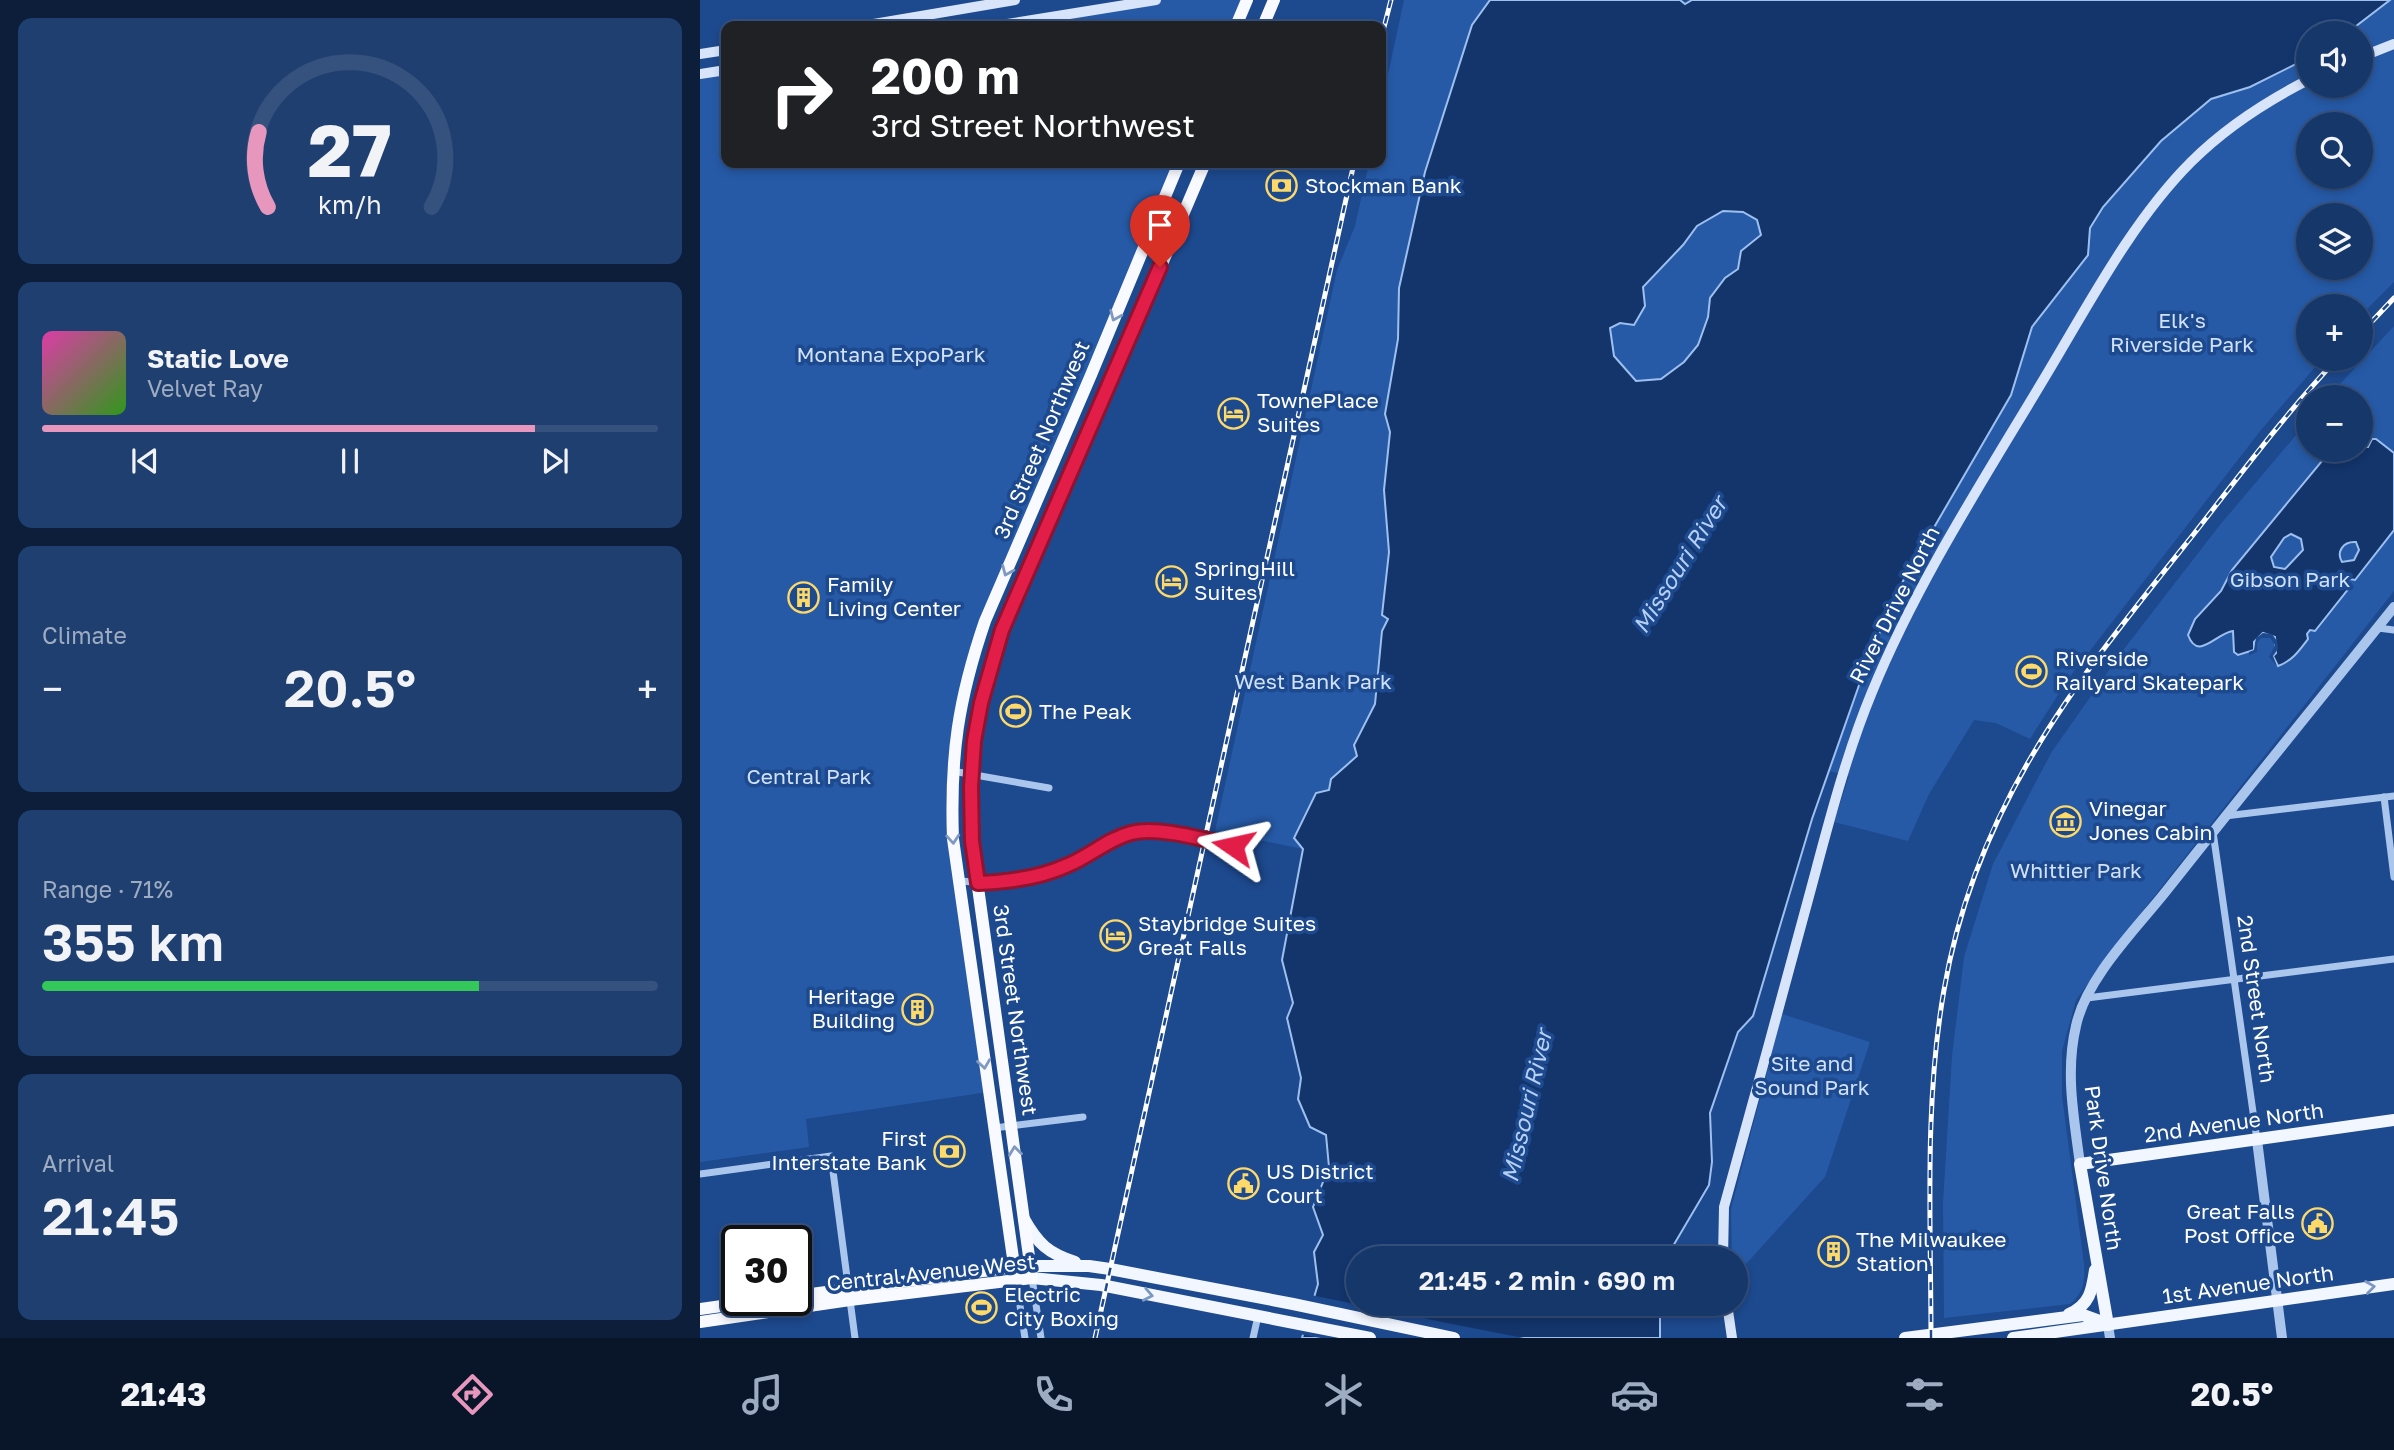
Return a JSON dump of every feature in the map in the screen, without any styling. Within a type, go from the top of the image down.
[{"type":"highway","points":[[1238,21],[1247,0]]},
{"type":"highway","points":[[1265,21],[1274,0]]},
{"type":"highway","name":"3rd Street Northwest","points":[[1015,1273],[957,881],[952,771],[958,714],[971,660],[985,621],[1177,168]]},
{"type":"highway","name":"3rd Street Northwest","points":[[1030,1272],[972,841],[972,774],[981,703],[1002,630],[1203,168]]},
{"type":"highway","name":"Central Avenue West","points":[[700,1322],[849,1294],[1030,1272]]},
{"type":"highway","name":"Central Avenue West","points":[[812,1295],[849,1294]]},
{"type":"highway","points":[[700,1309],[721,1306]]},
{"type":"main road","points":[[892,21],[1016,0]]},
{"type":"main road","points":[[1026,21],[1156,0]]},
{"type":"main road","points":[[2373,52],[2394,44]]},
{"type":"main road","points":[[700,54],[721,51]]},
{"type":"main road","points":[[700,74],[721,71]]},
{"type":"main road","name":"River Drive North","points":[[1723,1246],[1724,1207],[1826,834],[1861,720],[1898,636],[1944,548],[2022,415],[2107,274],[2146,218],[2189,164],[2226,131],[2296,87]]},
{"type":"main road","name":"2nd Avenue North","points":[[2080,1164],[2394,1120]]},
{"type":"main road","name":"Park Drive North","points":[[2080,1164],[2109,1331]]},
{"type":"main road","points":[[1024,1219],[1034,1237],[1054,1255],[1089,1266]]},
{"type":"main road","points":[[2059,1318],[2081,1308],[2087,1302],[2096,1259]]},
{"type":"main road","name":"Central Avenue West","points":[[1030,1272],[1089,1266],[1293,1304],[1454,1338]]},
{"type":"main road","name":"Central Avenue West","points":[[1030,1272],[1370,1338]]},
{"type":"main road","name":"1st Avenue North","points":[[2013,1338],[2109,1331],[2277,1300],[2394,1284]]},
{"type":"main road","name":"1st Avenue North","points":[[1905,1338],[2083,1315],[2109,1331]]},
{"type":"main road","points":[[1729,1316],[1732,1338]]},
{"type":"street","name":"Park Drive North","points":[[2080,1164],[2070,1086],[2076,1024],[2087,998],[2105,968],[2224,816],[2394,607]]},
{"type":"street","points":[[2378,628],[2394,630]]},
{"type":"street","points":[[952,771],[1049,788]]},
{"type":"street","points":[[2224,816],[2394,796]]},
{"type":"street","points":[[2384,797],[2394,877]]},
{"type":"street","name":"2nd Street North","points":[[2213,831],[2282,1338]]},
{"type":"street","points":[[957,881],[1009,881],[1053,870],[1070,865],[1133,832],[1163,833],[1233,846]]},
{"type":"street","points":[[2087,998],[2394,958]]},
{"type":"street","points":[[993,1128],[1083,1117]]},
{"type":"street","points":[[700,1174],[831,1156],[855,1338]]},
{"type":"street","points":[[1030,1272],[1041,1338]]},
{"type":"street","points":[[1015,1273],[1025,1338]]},
{"type":"street","points":[[1253,1338],[1258,1316]]},
{"type":"green space","points":[[1156,0],[1247,0],[1238,21],[1026,21]]},
{"type":"green space","name":"West Bank Park","points":[[1404,0],[1490,0],[1472,25],[1425,172],[1399,288],[1398,339],[1385,414],[1390,432],[1384,490],[1389,552],[1382,614],[1389,619],[1382,631],[1375,704],[1354,745],[1357,756],[1331,779],[1330,790],[1303,849],[1215,831],[1337,270],[1355,226],[1368,168],[1386,168],[1386,84]]},
{"type":"green space","name":"Elk's Riverside Park","points":[[2390,0],[2394,0],[2394,282],[2373,303],[2373,294],[2296,294],[2296,371],[2312,371],[2300,385],[2296,385],[2296,389],[2261,430],[2068,679],[2030,739],[1996,723],[1974,720],[1929,794],[1908,841],[1834,822],[1849,776],[1829,771],[1870,654],[1904,579],[2011,395],[2032,327],[2088,255],[2090,228],[2103,207],[2161,141],[2211,99],[2250,87],[2296,64],[2296,98],[2373,98],[2373,21],[2363,21]]},
{"type":"green space","name":"Montana ExpoPark","points":[[721,71],[721,168],[1177,168],[985,621],[958,714],[953,839],[988,1092],[806,1119],[809,1147],[700,1162],[700,74]]},
{"type":"green space","points":[[1723,211],[1743,212],[1757,220],[1761,235],[1741,251],[1738,269],[1725,278],[1710,298],[1708,317],[1698,345],[1684,362],[1661,379],[1636,381],[1614,356],[1610,328],[1620,323],[1634,325],[1645,306],[1643,287],[1683,245],[1697,226]]},
{"type":"green space","points":[[2394,326],[2394,591],[2112,950],[2076,1000],[2062,1051],[2062,1096],[2084,1264],[2081,1291],[2070,1304],[1944,1318],[1943,1203],[1952,1056],[1964,957],[1993,864],[2051,753],[2124,649],[2219,526],[2296,435],[2296,462],[2373,462],[2373,385],[2339,385],[2352,371],[2373,371],[2373,349]]},
{"type":"green space","name":"Site and Sound Park","points":[[1782,1014],[1870,1042],[1825,1177],[1748,1262],[1748,1246],[1732,1246],[1731,1209]]},
{"type":"water","name":"Missouri River","points":[[1490,0],[1680,0],[1685,4],[1692,0],[2390,0],[2363,21],[2296,21],[2296,64],[2250,87],[2211,99],[2161,141],[2103,207],[2090,228],[2088,255],[2032,327],[2011,395],[1904,579],[1870,654],[1812,819],[1753,1016],[1738,1032],[1710,1113],[1712,1162],[1709,1185],[1673,1246],[1346,1246],[1346,1316],[1660,1316],[1660,1338],[1302,1338],[1318,1284],[1314,1252],[1323,1235],[1313,1207],[1329,1167],[1326,1135],[1310,1127],[1298,1099],[1301,1078],[1287,1018],[1293,1003],[1282,960],[1303,849],[1294,838],[1316,793],[1329,790],[1331,779],[1357,756],[1354,745],[1375,704],[1382,631],[1388,619],[1382,615],[1389,552],[1384,490],[1390,432],[1385,414],[1398,339],[1399,288],[1425,172],[1472,25]],"holes":[[[1723,211],[1743,212],[1757,220],[1761,235],[1741,251],[1738,269],[1725,278],[1710,298],[1708,317],[1698,345],[1684,362],[1661,379],[1636,381],[1614,356],[1610,328],[1620,323],[1634,325],[1645,306],[1643,287],[1683,245],[1697,226]]]},
{"type":"water","points":[[2373,439],[2394,453],[2394,530],[2355,580],[2350,579],[2347,583],[2349,588],[2315,631],[2310,630],[2308,639],[2298,651],[2278,666],[2273,656],[2276,653],[2275,637],[2263,633],[2254,642],[2254,650],[2238,655],[2234,652],[2233,631],[2202,646],[2192,643],[2188,635],[2195,619],[2221,591],[2232,570],[2321,462],[2373,462]],"holes":[[[2291,534],[2301,539],[2303,550],[2285,569],[2274,567],[2271,557],[2284,538]],[[2356,542],[2359,550],[2354,560],[2342,562],[2340,555],[2347,543]]]},
{"type":"pier","points":[[2263,633],[2272,634],[2277,641],[2278,649],[2273,656],[2277,666],[2269,657],[2275,645],[2270,638],[2261,638],[2257,643],[2257,652],[2249,655],[2249,652],[2254,650],[2256,638]]},
{"type":"pier","points":[[1311,1295],[1346,1302],[1346,1316],[1415,1316],[1524,1338],[1321,1338],[1299,1334]]},
{"type":"railway","points":[[1386,21],[1391,0]]},
{"type":"railway","points":[[1095,1338],[1353,168]]},
{"type":"railway","points":[[2373,320],[2394,298]]},
{"type":"railway","points":[[1931,1338],[1931,1120],[1938,1033],[1944,990],[1959,923],[1980,860],[2007,802],[2038,746],[2073,692],[2110,640],[2263,445],[2326,371]]},
{"type":"place","name":"Stockman Bank","points":[[1282,186]]},
{"type":"place","name":"TownePlace Suites","points":[[1234,413]]},
{"type":"place","name":"SpringHill Suites","points":[[1171,581]]},
{"type":"place","name":"Family Living Center","points":[[804,597]]},
{"type":"place","name":"Riverside Railyard Skatepark","points":[[2032,671]]},
{"type":"place","name":"The Peak","points":[[1016,712]]},
{"type":"place","name":"Vinegar Jones Cabin","points":[[2066,821]]},
{"type":"place","name":"Staybridge Suites Great Falls","points":[[1115,936]]},
{"type":"place","name":"Heritage Building","points":[[918,1009]]},
{"type":"place","name":"First Interstate Bank","points":[[950,1151]]},
{"type":"place","name":"US District Court","points":[[1243,1184]]},
{"type":"place","name":"Great Falls Post Office","points":[[2318,1224]]},
{"type":"place","name":"The Milwaukee Station","points":[[1833,1252]]},
{"type":"place","name":"Electric City Boxing","points":[[981,1307]]},
{"type":"route","points":[[1160,267],[1002,630],[981,703],[974,741],[971,787],[972,844],[978,883],[1009,881],[1070,865],[1133,832],[1163,833],[1233,846]]},
{"type":"park label","name":"Gibson Park","points":[[2290,580]]},
{"type":"park label","name":"Central Park","points":[[809,777]]},
{"type":"park label","name":"Whittier Park","points":[[2076,871]]}]
